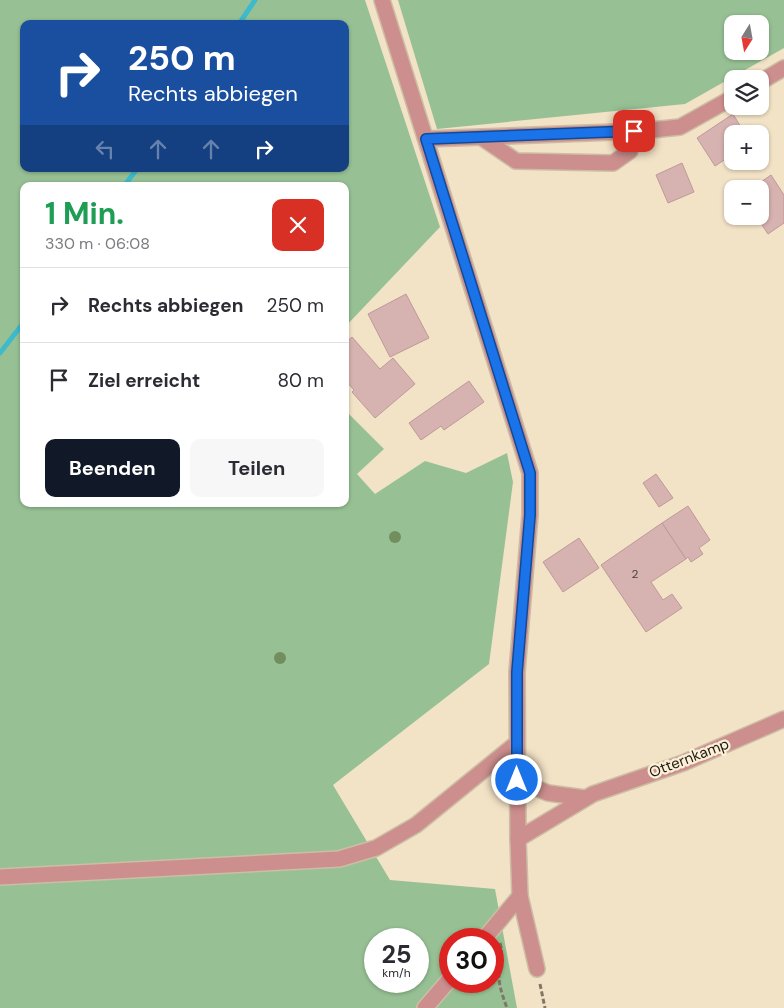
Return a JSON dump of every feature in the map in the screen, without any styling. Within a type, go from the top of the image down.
[{"type":"street","points":[[382,0],[530,473],[530,515],[518,663],[517,780],[520,896],[537,969]]},
{"type":"street","points":[[769,77],[784,68]]},
{"type":"street","points":[[426,139],[634,131],[680,127],[724,102]]},
{"type":"street","points":[[481,136],[516,161],[613,163],[630,151],[634,131]]},
{"type":"street","name":"Otternkamp","points":[[589,796],[683,763],[784,720]]},
{"type":"street","points":[[0,877],[339,859],[376,848],[416,825],[517,743]]},
{"type":"street","points":[[517,780],[548,793],[589,796]]},
{"type":"street","points":[[518,839],[589,796]]},
{"type":"street","points":[[494,927],[520,896]]},
{"type":"street","points":[[425,1008],[439,992]]},
{"type":"path","points":[[494,927],[503,954],[499,971],[502,994],[507,1008]]},
{"type":"path","points":[[537,969],[545,1008]]},
{"type":"green space","points":[[0,0],[365,0],[440,227],[349,323],[349,182],[20,182],[20,507],[349,507],[349,414],[384,449],[357,474],[375,494],[425,461],[466,473],[507,453],[513,482],[489,664],[333,785],[390,880],[495,889],[502,928],[439,928],[439,993],[504,993],[504,938],[517,1008],[0,1008]]},
{"type":"green space","points":[[398,0],[784,0],[784,48],[769,56],[769,15],[724,15],[724,60],[763,60],[745,70],[724,70],[724,82],[685,104],[437,129]]},
{"type":"building","points":[[732,115],[734,115],[740,125],[724,125],[724,160],[715,166],[697,138]]},
{"type":"building","points":[[682,163],[694,192],[668,203],[656,175]]},
{"type":"building","points":[[771,175],[784,195],[784,223],[768,234],[762,225],[769,225],[769,180],[764,180]]},
{"type":"building","points":[[406,294],[429,338],[390,357],[368,314]]},
{"type":"building","points":[[352,337],[380,369],[393,358],[415,384],[375,418],[352,392],[354,390],[349,384],[349,340]]},
{"type":"building","points":[[469,381],[484,402],[444,430],[441,426],[421,440],[409,423]]},
{"type":"building","points":[[656,474],[673,498],[659,507],[643,483]]},
{"type":"building","points":[[688,506],[710,540],[699,548],[703,554],[691,562],[688,557],[686,559],[662,523]]},
{"type":"building","points":[[662,523],[686,559],[651,582],[663,600],[672,594],[682,608],[646,632],[601,565]]},
{"type":"building","points":[[579,538],[599,568],[563,592],[543,562]]},
{"type":"waterway","points":[[242,20],[255,0]]},
{"type":"waterway","points":[[127,182],[135,172]]},
{"type":"waterway","points":[[0,353],[20,327]]},
{"type":"route","points":[[517,780],[517,672],[520,617],[530,515],[530,473],[426,139],[634,131]]}]
